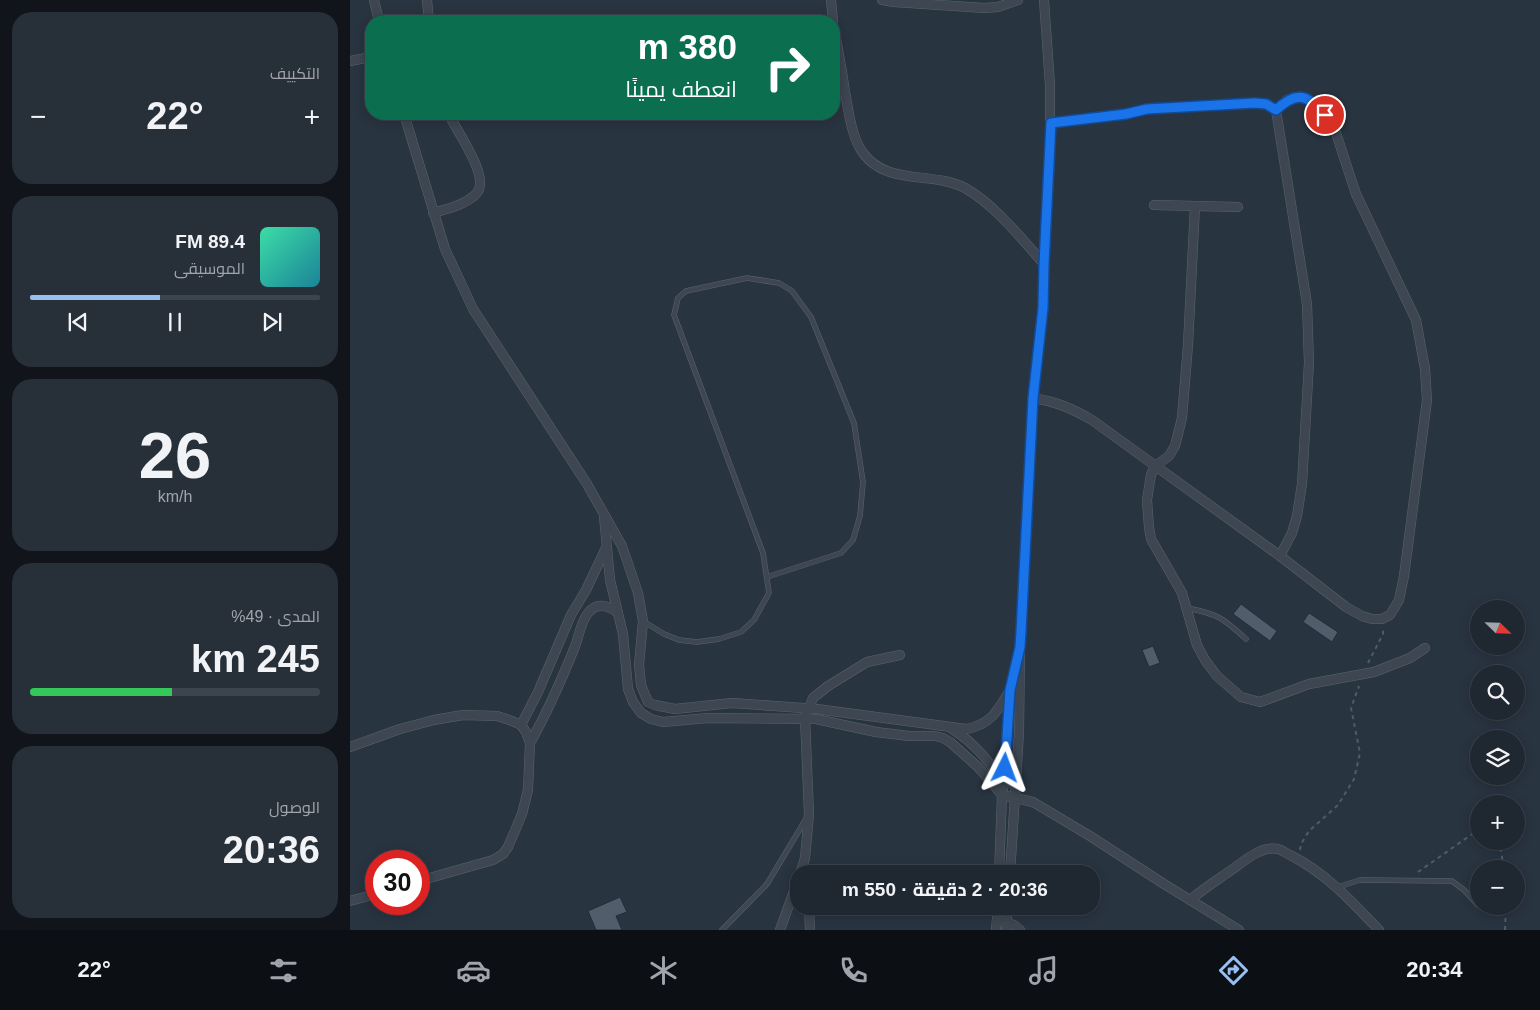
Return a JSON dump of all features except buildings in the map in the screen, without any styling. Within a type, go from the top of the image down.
[{"type":"street","points":[[374,0],[378,15]]},
{"type":"street","points":[[427,0],[428,15]]},
{"type":"street","points":[[831,0],[832,15]]},
{"type":"street","points":[[882,0],[984,8],[998,7],[1018,0]]},
{"type":"street","points":[[1011,865],[1020,706],[1020,647],[1033,398],[1043,308],[1051,123],[1044,0]]},
{"type":"street","points":[[350,61],[365,57]]},
{"type":"street","points":[[840,62],[851,124],[863,153],[886,171],[899,175],[952,183],[972,192],[992,208],[1044,264]]},
{"type":"street","points":[[1033,398],[1053,401],[1071,408],[1092,420],[1362,616],[1382,619],[1390,615],[1396,607],[1404,576],[1427,400],[1425,369],[1416,320],[1356,194],[1336,133],[1325,115],[1315,103],[1306,98],[1295,97],[1287,100],[1276,110]]},
{"type":"street","points":[[1051,123],[1126,114],[1147,109],[1255,103],[1266,104],[1276,110],[1307,304],[1309,363],[1302,484],[1292,533],[1280,556]]},
{"type":"street","points":[[406,120],[445,249],[473,309],[578,470],[622,546],[638,593],[643,620],[639,665],[641,685],[648,702],[655,706],[675,709],[732,704],[809,709],[895,718],[966,729],[983,725],[999,708],[1010,690]]},
{"type":"street","points":[[433,213],[455,206],[476,194],[480,188],[479,171],[451,120]]},
{"type":"street","points":[[1154,205],[1238,207]]},
{"type":"street","points":[[1195,206],[1188,345],[1182,418],[1175,446],[1169,456],[1155,466],[1151,475],[1147,500],[1148,527],[1151,539],[1182,593],[1197,645],[1205,660],[1223,682],[1242,697],[1260,702],[1309,684],[1374,672],[1410,658],[1425,648]]},
{"type":"street","points":[[604,516],[613,596],[624,634],[628,689],[633,702],[641,713],[651,719],[663,722],[708,718],[805,718],[876,732],[943,738],[978,767],[1002,795],[1033,802],[1239,930]]},
{"type":"street","points":[[521,725],[538,692],[571,615],[594,576],[606,547]]},
{"type":"street","points":[[530,743],[567,667],[583,621],[588,613],[602,605],[610,607],[618,613]]},
{"type":"street","points":[[999,865],[1002,795],[1010,690],[1020,647]]},
{"type":"street","points":[[805,865],[809,814],[805,718],[813,698],[828,686],[868,662],[900,655]]},
{"type":"street","points":[[350,747],[400,729],[463,715],[497,716],[512,720],[521,725],[526,732],[530,743],[528,790],[522,814],[508,847],[503,854],[493,860],[430,878]]},
{"type":"street","points":[[950,727],[967,738],[978,749],[1015,798]]},
{"type":"street","points":[[1190,900],[1207,885],[1249,857],[1265,850],[1277,849],[1298,860],[1338,887],[1379,930]]},
{"type":"street","points":[[803,865],[805,858]]},
{"type":"street","points":[[350,901],[365,897]]},
{"type":"street","points":[[780,930],[790,901]]},
{"type":"street","points":[[809,915],[810,930]]},
{"type":"street","points":[[996,930],[1003,924],[1014,925],[1020,930]]},
{"type":"lane","points":[[643,620],[664,634],[679,640],[697,642],[719,639],[741,632],[754,620],[769,593],[763,553],[674,315],[678,298],[686,291],[747,278],[779,283],[792,291],[811,317],[854,423],[863,482],[860,516],[853,540],[841,553],[767,577]]},
{"type":"lane","points":[[1187,608],[1208,612],[1225,620],[1246,639]]},
{"type":"lane","points":[[722,930],[767,884],[809,814]]},
{"type":"lane","points":[[1338,887],[1360,880],[1452,881],[1470,896]]},
{"type":"path","points":[[1298,860],[1301,844],[1309,830],[1338,805],[1354,779],[1360,753],[1351,708],[1362,674],[1383,634],[1382,619]]},
{"type":"path","points":[[1406,881],[1470,836]]},
{"type":"path","points":[[1505,930],[1506,915]]},
{"type":"route","points":[[1005,768],[1010,690],[1020,647],[1033,398],[1043,308],[1051,123],[1126,114],[1147,109],[1255,103],[1266,104],[1276,110],[1287,100],[1295,97],[1306,98],[1315,103],[1325,115]]}]
